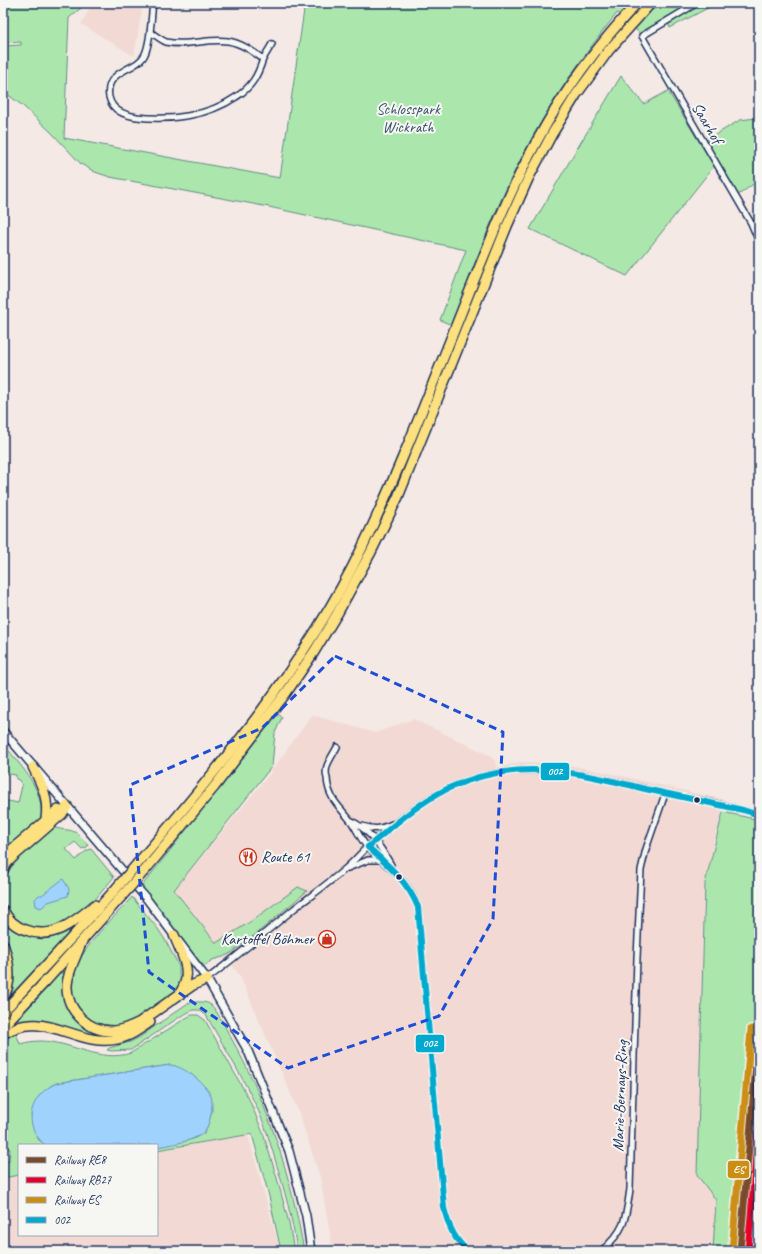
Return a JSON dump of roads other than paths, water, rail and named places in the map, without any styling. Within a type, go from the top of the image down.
[{"type":"highway","points":[[3,1026],[82,941],[138,863],[203,786],[265,706],[294,665],[330,606],[361,550],[395,477],[499,219],[537,140],[584,67],[613,29],[637,3]]},
{"type":"highway","points":[[3,1012],[65,946],[117,894],[146,869],[215,786],[286,693],[314,652],[371,552],[398,497],[507,226],[528,179],[552,134],[576,95],[605,55],[650,4]]},
{"type":"highway","points":[[33,767],[46,797],[48,808],[46,819]]},
{"type":"highway","points":[[3,857],[58,809],[67,806]]},
{"type":"highway","points":[[3,870],[15,854],[62,814],[67,806]]},
{"type":"highway","points":[[3,910],[17,926],[31,932],[48,933],[56,931],[72,923],[117,894]]},
{"type":"highway","points":[[174,935],[184,960],[187,973],[186,981],[178,996]]},
{"type":"highway","points":[[82,941],[68,977],[68,994],[73,1010],[79,1017],[97,1029],[115,1031],[140,1022],[193,985],[207,979]]},
{"type":"highway","points":[[3,944],[8,959],[9,968],[7,987],[3,998]]},
{"type":"highway","points":[[3,1034],[24,1026],[39,1025],[53,1027],[94,1040],[105,1041],[129,1036],[196,990],[207,979]]},
{"type":"main road","points":[[3,731],[146,898],[207,979],[248,1051],[288,1151],[306,1216],[311,1251]]},
{"type":"street","points":[[154,3],[145,55],[138,63],[122,71],[112,80],[109,91],[112,104],[118,111],[129,115],[152,119],[173,118],[216,108],[237,97],[250,86],[258,75],[272,44]]},
{"type":"street","name":"Saarhof","points":[[697,3],[642,36],[751,223],[759,242]]},
{"type":"street","points":[[150,32],[165,42],[175,43],[217,40],[241,44],[264,59]]},
{"type":"street","points":[[337,747],[327,766],[326,776],[328,789],[332,798],[351,821],[368,847],[406,884],[418,907],[444,1208],[448,1223],[454,1236],[468,1251]]},
{"type":"street","points":[[207,979],[345,869],[368,847],[418,806],[451,787],[478,777],[512,770],[557,771],[584,775],[665,794],[691,798],[759,815]]},
{"type":"street","name":"Marie-Bernays-Ring","points":[[601,1251],[613,1241],[621,1228],[626,1214],[630,1189],[641,870],[646,849],[665,794]]},
{"type":"street","points":[[351,821],[373,830],[397,822]]},
{"type":"street","points":[[361,826],[383,850],[393,870]]},
{"type":"street","points":[[345,869],[368,860],[382,860]]},
{"type":"water","points":[[63,879],[69,889],[68,896],[48,902],[41,908],[36,906],[35,899],[39,895],[42,895]]},
{"type":"water","points":[[170,1065],[176,1066],[194,1076],[208,1091],[212,1100],[210,1120],[204,1132],[195,1138],[158,1147],[158,1144],[44,1144],[33,1128],[31,1119],[32,1111],[35,1102],[40,1095],[57,1083]]},
{"type":"rail line","name":"ES","points":[[732,1250],[751,1029]]},
{"type":"rail line","name":"RE8","points":[[740,1251],[759,1030]]},
{"type":"rail line","name":"RB27","points":[[748,1251],[759,1123]]},
{"type":"place","name":"Route 61","points":[[248,857]]},
{"type":"place","name":"Kartoffel Böhmer","points":[[327,939]]},
{"type":"park label","name":"Schlosspark Wickrath","points":[[408,118]]}]
